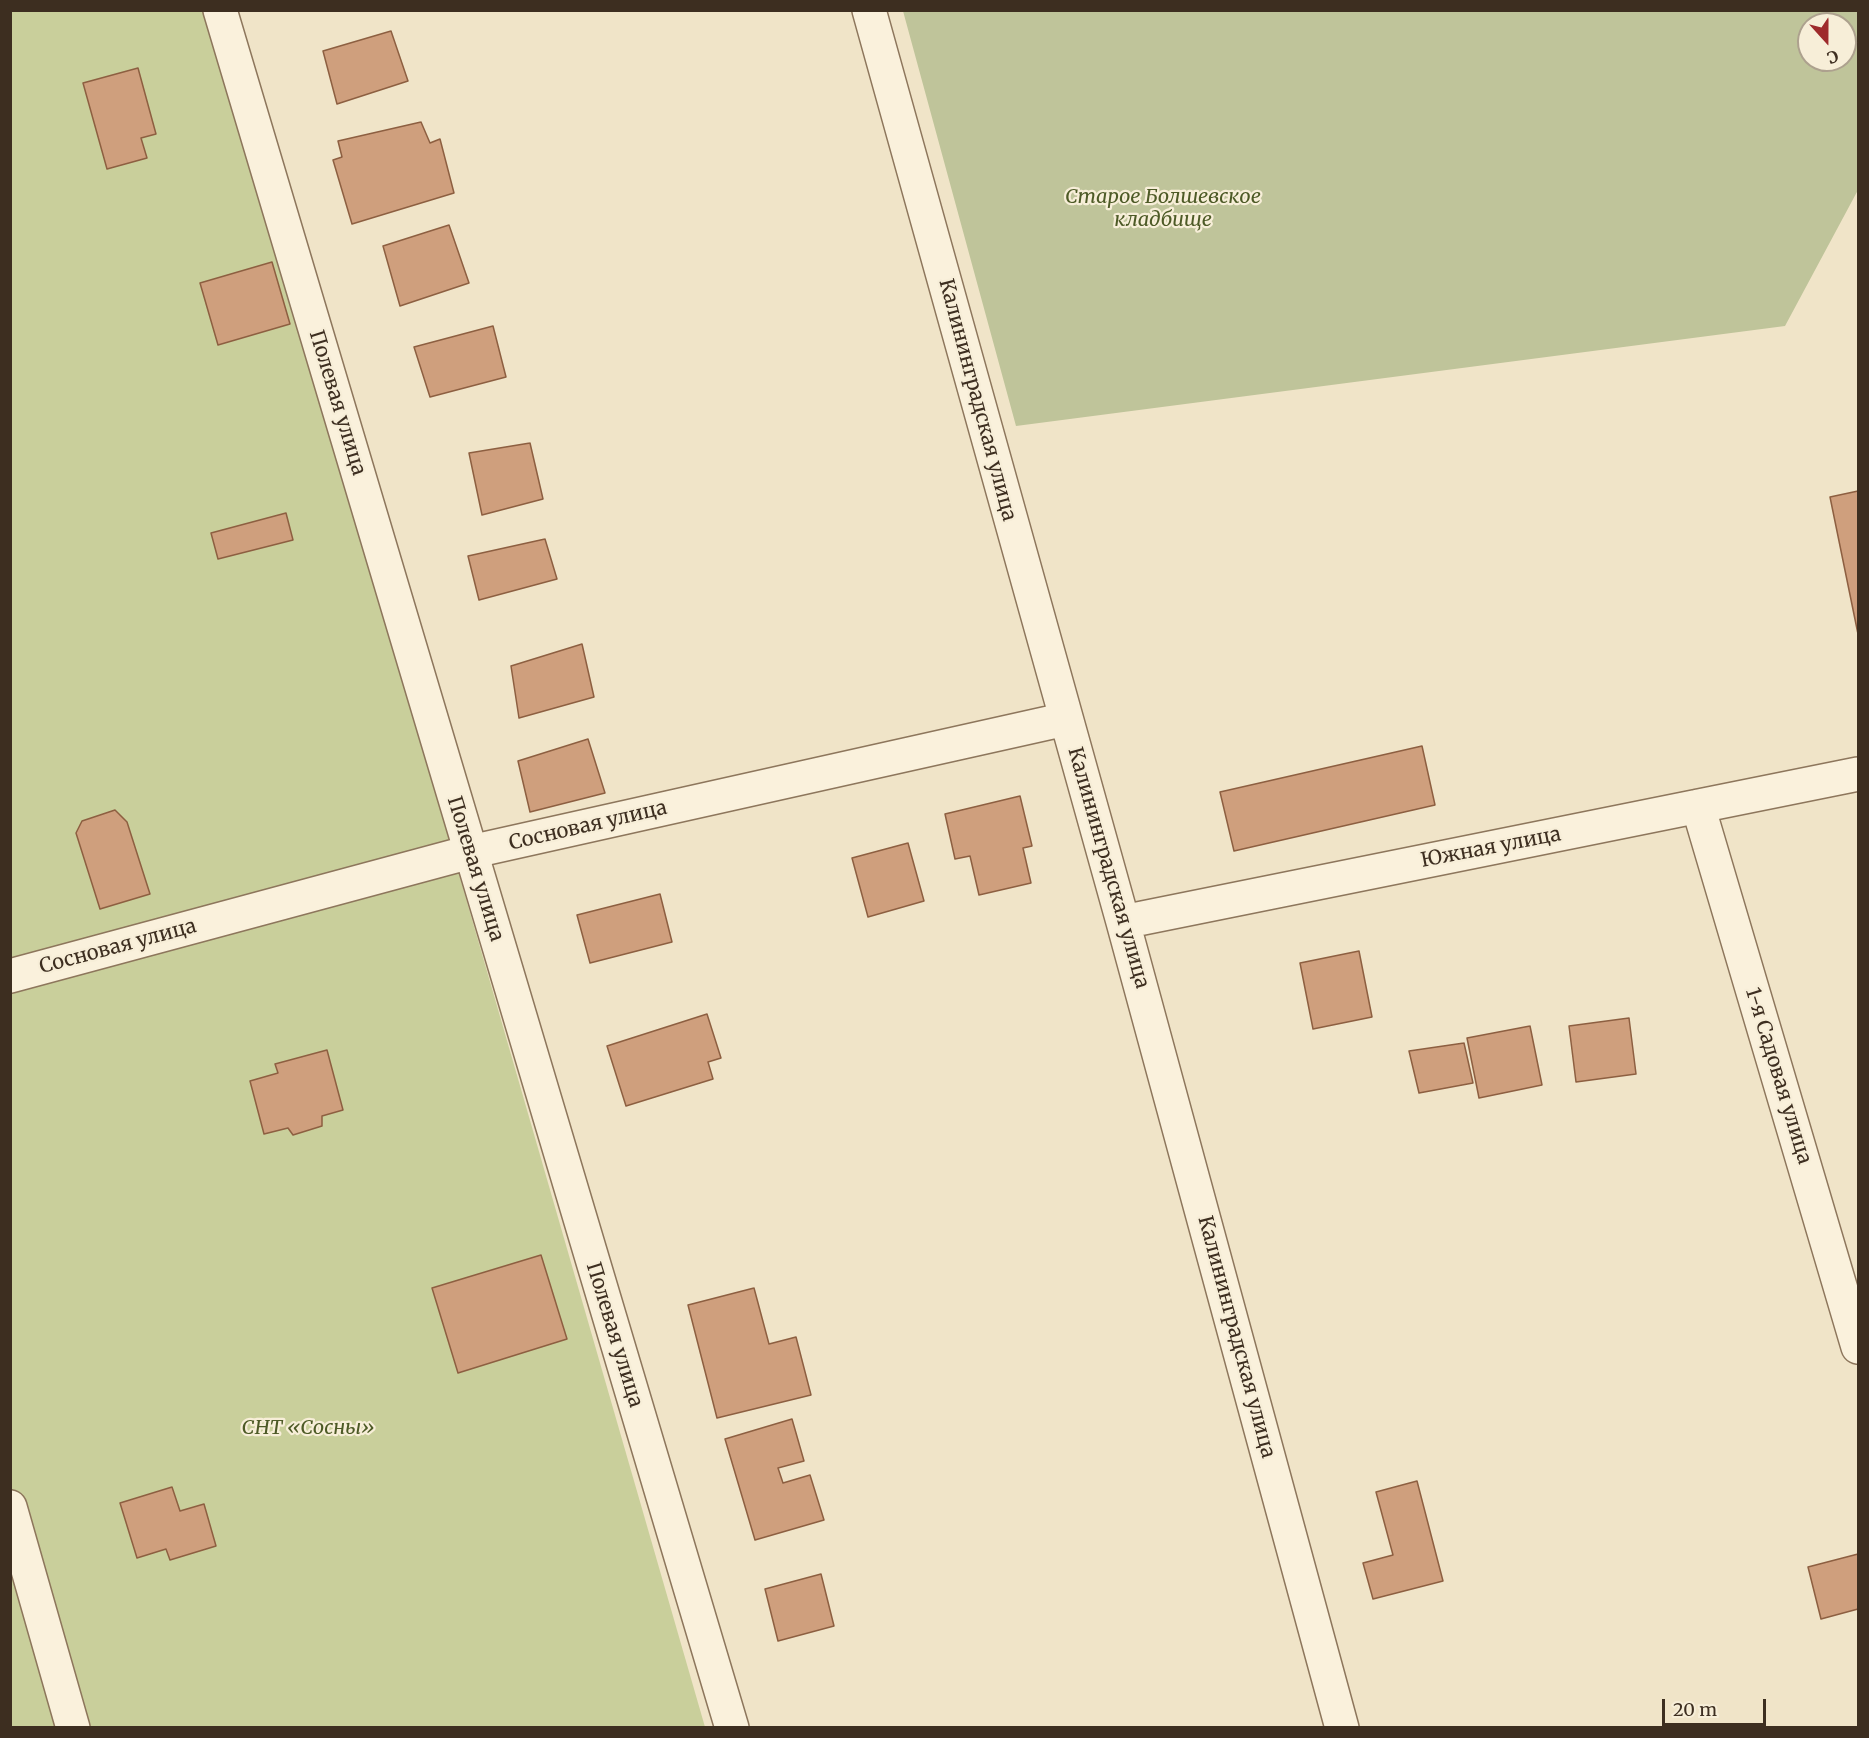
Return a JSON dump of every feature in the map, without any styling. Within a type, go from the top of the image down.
[{"type":"street","name":"Полевая улица","points":[[220,10],[732,1728]]},
{"type":"street","name":"Калининградская улица","points":[[869,10],[1066,719],[1097,864],[1123,922],[1342,1728]]},
{"type":"street","name":"Сосновая улица","points":[[10,976],[470,852],[1066,719]]},
{"type":"street","name":"Южная улица","points":[[1123,922],[1858,774]]},
{"type":"street","name":"1-я Садовая улица","points":[[1698,806],[1858,1347]]},
{"type":"street","points":[[10,1508],[20,1574],[73,1728]]},
{"type":"green space","name":"СНТ «Сосны»","points":[[11,11],[210,11],[705,1727],[11,1728]]},
{"type":"green space","name":"Старое Болшевское кладбище","points":[[903,11],[1858,11],[1858,190],[1785,326],[1016,426]]},
{"type":"building","points":[[391,31],[408,81],[337,104],[323,51]]},
{"type":"building","points":[[138,68],[156,134],[141,138],[147,158],[107,169],[83,83]]},
{"type":"building","points":[[421,122],[430,143],[440,139],[454,193],[352,224],[333,160],[342,157],[338,141]]},
{"type":"building","points":[[449,225],[469,283],[400,306],[383,246]]},
{"type":"building","points":[[272,262],[290,324],[218,345],[200,283]]},
{"type":"building","points":[[493,326],[506,377],[430,397],[414,347]]},
{"type":"building","points":[[530,443],[543,499],[482,515],[469,453]]},
{"type":"building","points":[[1858,491],[1858,634],[1830,497]]},
{"type":"building","points":[[286,513],[293,540],[218,559],[211,533]]},
{"type":"building","points":[[545,539],[557,579],[479,600],[468,556]]},
{"type":"building","points":[[582,644],[594,697],[519,718],[511,666]]},
{"type":"building","points":[[588,739],[605,793],[530,812],[518,761]]},
{"type":"building","points":[[1422,746],[1435,805],[1234,851],[1220,792]]},
{"type":"building","points":[[1020,796],[1032,846],[1023,848],[1031,883],[979,895],[970,856],[955,859],[945,814]]},
{"type":"building","points":[[115,810],[127,822],[150,894],[100,909],[76,833],[82,821]]},
{"type":"building","points":[[908,843],[924,901],[868,917],[852,858]]},
{"type":"building","points":[[660,894],[672,942],[590,963],[577,915]]},
{"type":"building","points":[[1359,951],[1372,1017],[1313,1029],[1300,963]]},
{"type":"building","points":[[707,1014],[721,1058],[708,1062],[713,1079],[626,1106],[607,1046]]},
{"type":"building","points":[[1629,1018],[1636,1074],[1576,1082],[1569,1026]]},
{"type":"building","points":[[1530,1026],[1542,1085],[1479,1098],[1467,1038]]},
{"type":"building","points":[[1464,1043],[1473,1083],[1419,1093],[1409,1051]]},
{"type":"building","points":[[327,1050],[343,1110],[322,1116],[322,1126],[293,1135],[288,1128],[264,1134],[250,1081],[278,1073],[275,1064]]},
{"type":"building","points":[[541,1255],[567,1339],[458,1373],[432,1288]]},
{"type":"building","points":[[754,1288],[769,1344],[796,1337],[811,1395],[717,1418],[688,1305]]},
{"type":"building","points":[[792,1419],[804,1461],[778,1468],[783,1483],[810,1475],[824,1520],[755,1540],[725,1439]]},
{"type":"building","points":[[1417,1481],[1443,1581],[1373,1599],[1363,1563],[1393,1555],[1376,1492]]},
{"type":"building","points":[[172,1487],[180,1511],[204,1504],[216,1546],[170,1560],[166,1549],[137,1558],[120,1503]]},
{"type":"building","points":[[1858,1554],[1858,1609],[1821,1619],[1808,1567]]},
{"type":"building","points":[[821,1574],[834,1626],[778,1641],[765,1589]]}]
